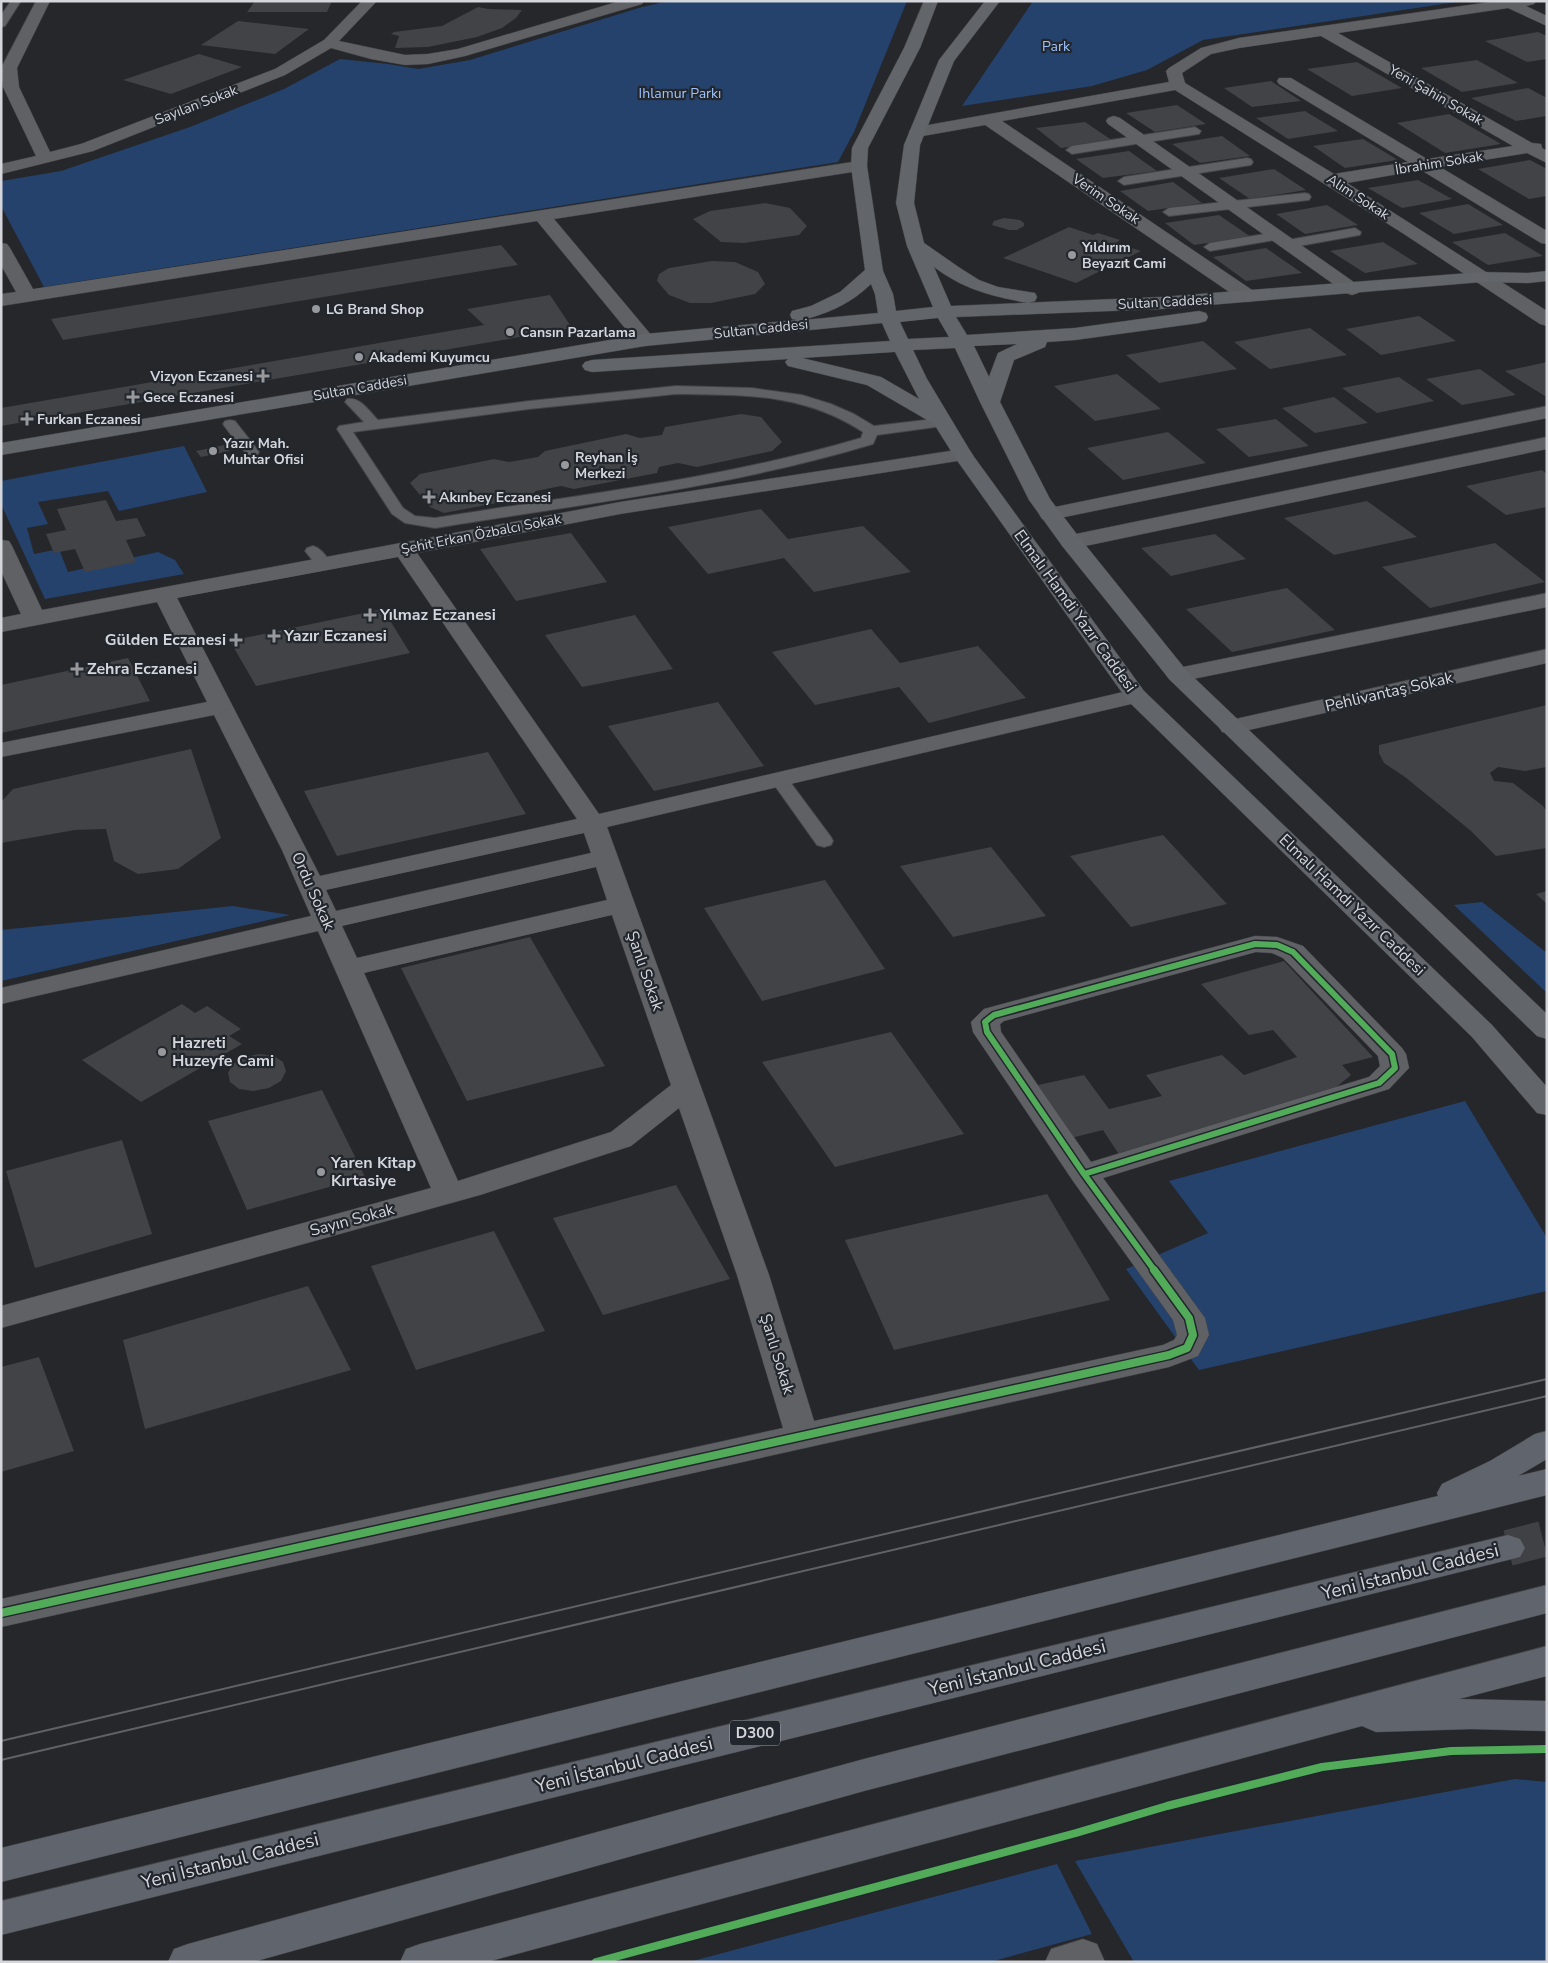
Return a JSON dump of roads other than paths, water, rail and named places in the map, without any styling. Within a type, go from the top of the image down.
[{"type":"highway","points":[[1394,1520],[1502,1470],[1547,1443]]},
{"type":"highway","points":[[1,1865],[1546,1482]]},
{"type":"highway","name":"Yeni İstanbul Caddesi","points":[[1,1918],[1508,1548]]},
{"type":"highway","points":[[188,1962],[864,1775],[1547,1599]]},
{"type":"highway","points":[[420,1962],[1547,1661]]},
{"type":"highway","points":[[1327,1719],[1471,1714],[1547,1716]]},
{"type":"main road","name":"Elmalı Hamdi Yazır Caddesi","points":[[931,1],[912,48],[860,148],[859,166],[874,271],[884,294],[888,316],[916,380],[963,455],[1136,696],[1476,1024],[1547,1106]]},
{"type":"main road","points":[[993,1],[947,60],[912,144],[905,203],[916,246],[944,312],[970,358],[990,402],[1040,500],[1071,542],[1178,675],[1547,1030]]},
{"type":"main road","points":[[916,246],[940,264],[969,281],[992,291],[1104,305]]},
{"type":"main road","points":[[742,331],[818,310],[847,296],[874,271]]},
{"type":"main road","name":"Sultan Caddesi","points":[[1,449],[645,340],[944,312],[1104,305],[1547,276]]},
{"type":"main road","name":"Sultan Caddesi","points":[[1075,334],[1221,313],[1489,281]]},
{"type":"main road","points":[[724,357],[1075,334]]},
{"type":"main road","points":[[990,402],[1005,357],[1027,346],[1075,334]]},
{"type":"main road","points":[[704,335],[743,335],[756,337],[765,343],[762,349],[724,357]]},
{"type":"main road","points":[[724,357],[793,361],[874,380],[943,422]]},
{"type":"main road","name":"Sultan Caddesi","points":[[1,464],[510,374],[619,363],[724,357]]},
{"type":"street","points":[[43,1],[9,68],[11,87],[45,158]]},
{"type":"street","name":"Sayılan Sokak","points":[[1,169],[87,148],[280,72],[329,43],[370,1]]},
{"type":"street","points":[[329,43],[371,54],[405,60],[428,59],[469,51],[636,1]]},
{"type":"street","points":[[917,132],[988,119],[1176,78],[1206,51],[1239,43],[1529,1]]},
{"type":"street","points":[[1511,4],[1547,22]]},
{"type":"street","name":"Yeni Şahin Sokak","points":[[1325,32],[1547,158]]},
{"type":"street","name":"Alim Sokak","points":[[1176,78],[1547,320]]},
{"type":"street","points":[[1285,82],[1547,239]]},
{"type":"street","name":"Verim Sokak","points":[[988,119],[1248,296]]},
{"type":"street","points":[[1114,122],[1352,289]]},
{"type":"street","name":"İbrahim Sokak","points":[[1331,180],[1547,145]]},
{"type":"street","points":[[1,300],[859,166]]},
{"type":"street","points":[[542,216],[645,340]]},
{"type":"street","points":[[1,248],[27,295]]},
{"type":"street","points":[[1050,514],[1547,412]]},
{"type":"street","points":[[1071,542],[1547,443]]},
{"type":"street","name":"Şehit Erkan Özbalcı Sokak","points":[[1,625],[164,594],[318,557],[403,548],[575,508],[963,455]]},
{"type":"street","points":[[1,546],[34,618]]},
{"type":"street","name":"Şanlı Sokak","points":[[403,548],[593,823],[753,1275],[802,1435]]},
{"type":"street","name":"Ordu Sokak","points":[[164,594],[291,842],[449,1194]]},
{"type":"street","points":[[1178,675],[1547,600]]},
{"type":"street","name":"Pehlivantaş Sokak","points":[[1231,727],[1547,656]]},
{"type":"street","points":[[311,886],[593,823],[1136,696]]},
{"type":"street","points":[[1,750],[221,706]]},
{"type":"street","points":[[1,996],[605,857]]},
{"type":"street","points":[[348,968],[622,905]]},
{"type":"street","points":[[1,1613],[1169,1355],[1187,1348],[1193,1336],[1189,1318],[1084,1174],[987,1032],[985,1022],[994,1015],[1255,944],[1278,945],[1294,952],[1392,1054],[1395,1068],[1379,1083],[1084,1174]]},
{"type":"street","name":"Sayın Sokak","points":[[1,1317],[449,1194],[621,1139],[686,1088]]},
{"type":"street","points":[[1066,1962],[1083,1957],[1085,1962]]},
{"type":"lane","points":[[1,24],[16,1]]},
{"type":"lane","points":[[1072,150],[1195,131]]},
{"type":"lane","points":[[1124,181],[1247,162]]},
{"type":"lane","points":[[1169,212],[1305,197]]},
{"type":"lane","points":[[1210,247],[1355,232]]},
{"type":"lane","points":[[870,431],[868,441],[811,458],[676,484],[575,508],[434,523],[411,520],[397,512],[344,429],[529,405],[676,390],[745,391],[784,395],[832,408],[860,422],[870,431],[943,422]]},
{"type":"lane","points":[[352,402],[375,425]]},
{"type":"lane","points":[[230,424],[252,452]]},
{"type":"lane","points":[[779,779],[824,840]]},
{"type":"tunnel","points":[[1508,1548],[1547,1538]]},
{"type":"tram line","points":[[1,1741],[1547,1379]]},
{"type":"tram line","points":[[1,1760],[1547,1396]]},
{"type":"place","name":"Yıldırım Beyazıt Cami","points":[[1072,255]]},
{"type":"place","name":"LG Brand Shop","points":[[316,309]]},
{"type":"place","name":"Cansın Pazarlama","points":[[510,332]]},
{"type":"place","name":"Akademi Kuyumcu","points":[[359,357]]},
{"type":"place","name":"Vizyon Eczanesi","points":[[263,376]]},
{"type":"place","name":"Gece Eczanesi","points":[[133,397]]},
{"type":"place","name":"Furkan Eczanesi","points":[[27,419]]},
{"type":"place","name":"Yazır Mah. Muhtar Ofisi","points":[[213,451]]},
{"type":"place","name":"Reyhan İş Merkezi","points":[[565,465]]},
{"type":"place","name":"Akınbey Eczanesi","points":[[429,497]]},
{"type":"place","name":"Yılmaz Eczanesi","points":[[370,615]]},
{"type":"place","name":"Yazır Eczanesi","points":[[274,636]]},
{"type":"place","name":"Gülden Eczanesi","points":[[236,640]]},
{"type":"place","name":"Zehra Eczanesi","points":[[77,669]]},
{"type":"place","name":"Hazreti Huzeyfe Cami","points":[[162,1052]]},
{"type":"place","name":"Yaren Kitap Kırtasiye","points":[[321,1172]]},
{"type":"park label","name":"Park","points":[[1056,46]]},
{"type":"park label","name":"Ihlamur Parkı","points":[[680,93]]}]
